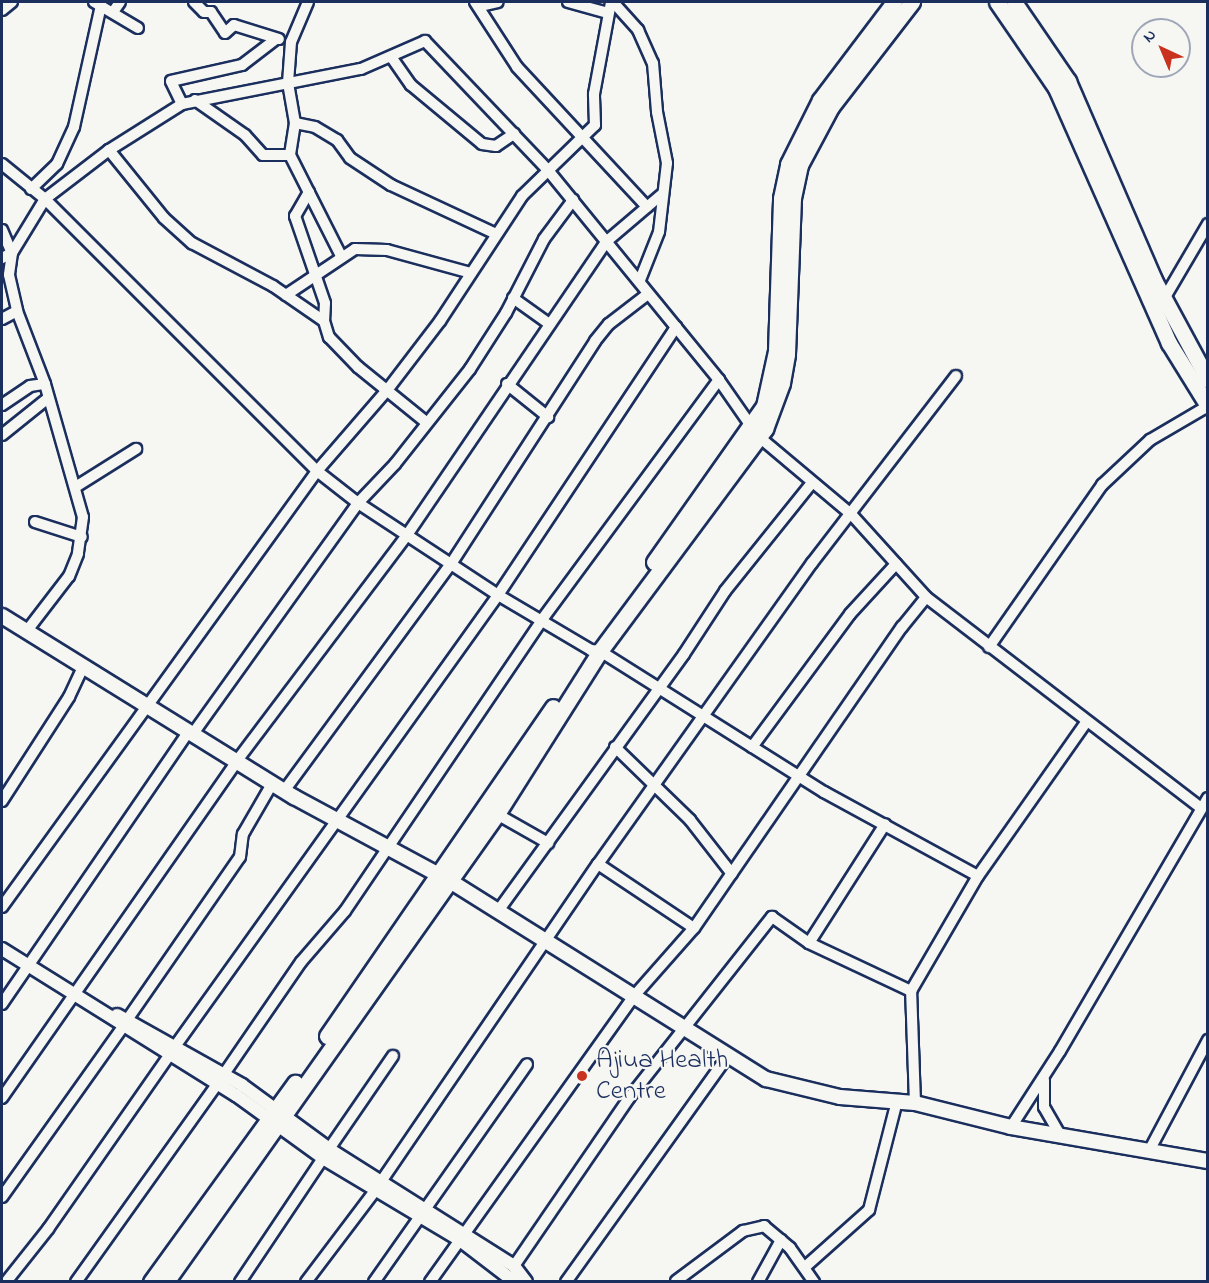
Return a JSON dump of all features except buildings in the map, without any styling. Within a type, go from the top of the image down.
[{"type":"main road","points":[[753,431],[764,406],[774,370],[781,198],[788,164],[820,100],[894,2]]},
{"type":"main road","points":[[166,1281],[276,1117],[446,878],[595,650],[753,431],[774,409],[787,354],[794,198],[800,165],[831,107],[912,2]]},
{"type":"main road","points":[[997,2],[1056,88],[1169,343],[1208,406]]},
{"type":"main road","points":[[1014,2],[1046,44],[1085,114],[1164,298],[1208,380]]},
{"type":"main road","points":[[2,616],[278,787],[335,820],[446,878],[544,942],[766,1079],[800,1089],[915,1103],[1011,1127],[1208,1161]]},
{"type":"main road","points":[[446,878],[497,814],[595,650]]},
{"type":"main road","points":[[151,1281],[276,1117]]},
{"type":"street","points":[[2,10],[12,2]]},
{"type":"street","points":[[113,12],[120,2]]},
{"type":"street","points":[[194,2],[204,12],[211,12],[225,33],[234,25],[291,42]]},
{"type":"street","points":[[308,2],[291,42],[288,83],[295,123],[290,155],[341,256]]},
{"type":"street","points":[[498,2],[478,4],[498,44],[517,68],[647,207]]},
{"type":"street","points":[[568,2],[611,5],[638,30],[653,63],[657,112],[667,163],[661,195],[659,232],[640,280]]},
{"type":"street","points":[[31,189],[57,164],[74,127],[98,3],[138,28]]},
{"type":"street","points":[[2,907],[317,471],[388,390],[522,196],[597,122],[594,94],[611,5]]},
{"type":"street","points":[[182,104],[171,81],[242,65],[276,39]]},
{"type":"street","points":[[26,632],[69,576],[82,537],[77,486],[45,384],[17,311],[9,275],[12,253],[45,199],[109,150],[182,104],[361,69],[392,58],[425,40],[548,169],[719,380],[753,431],[811,484],[852,515],[927,597],[1201,808]]},
{"type":"street","points":[[392,58],[411,85],[482,144],[496,146],[514,134]]},
{"type":"street","points":[[195,100],[245,135],[263,155],[290,155]]},
{"type":"street","points":[[295,123],[315,127],[337,140],[350,158],[391,185],[496,234]]},
{"type":"street","points":[[109,150],[164,218],[192,243],[286,295],[324,321]]},
{"type":"street","points":[[2,164],[45,199],[317,471],[358,503],[498,595],[595,650],[657,691],[800,777],[978,876]]},
{"type":"street","points":[[309,192],[295,216],[325,303],[324,321],[329,337],[342,352],[426,422]]},
{"type":"street","points":[[2,1098],[236,762],[407,535],[507,384],[607,241],[661,195]]},
{"type":"street","points":[[2,1004],[190,734],[358,503],[395,464],[426,422],[471,369],[513,298],[539,248],[573,200]]},
{"type":"street","points":[[1164,298],[1208,224]]},
{"type":"street","points":[[2,230],[12,253]]},
{"type":"street","points":[[286,295],[341,256],[355,249],[387,250],[471,273]]},
{"type":"street","points":[[2,258],[12,253]]},
{"type":"street","points":[[2,1197],[240,857],[243,834],[451,564],[548,417],[556,396],[604,330],[648,294]]},
{"type":"street","points":[[513,298],[548,324]]},
{"type":"street","points":[[2,319],[17,311]]},
{"type":"street","points":[[6,1281],[48,1229],[335,820],[498,595],[676,327]]},
{"type":"street","points":[[306,1281],[377,1187],[598,864],[704,719],[812,563],[852,515],[956,376]]},
{"type":"street","points":[[76,1281],[221,1079],[301,962],[345,911],[541,621],[719,380]]},
{"type":"street","points":[[2,405],[30,386],[45,384]]},
{"type":"street","points":[[507,384],[548,417]]},
{"type":"street","points":[[2,435],[48,398]]},
{"type":"street","points":[[989,647],[1102,485],[1150,440],[1208,406]]},
{"type":"street","points":[[77,486],[136,449]]},
{"type":"street","points":[[498,911],[657,691],[725,591],[811,484]]},
{"type":"street","points":[[35,522],[82,537]]},
{"type":"street","points":[[752,747],[850,614],[896,564]]},
{"type":"street","points":[[430,1281],[634,996],[694,928],[902,627],[927,597]]},
{"type":"street","points":[[2,801],[69,697],[83,668]]},
{"type":"street","points":[[915,1103],[911,991],[978,876],[1087,721]]},
{"type":"street","points":[[615,747],[690,820],[732,874]]},
{"type":"street","points":[[1011,1127],[1044,1076],[1208,798]]},
{"type":"street","points":[[497,814],[548,843]]},
{"type":"street","points":[[809,943],[885,824]]},
{"type":"street","points":[[598,864],[694,928]]},
{"type":"street","points":[[517,1281],[514,1266],[630,1098],[772,917],[809,943],[911,991]]},
{"type":"street","points":[[2,949],[125,1024],[173,1049],[221,1079],[326,1154],[377,1187],[514,1266]]},
{"type":"street","points":[[1149,1151],[1208,1040]]},
{"type":"street","points":[[240,1281],[393,1056]]},
{"type":"street","points":[[566,1281],[728,1057]]},
{"type":"street","points":[[374,1281],[527,1064]]},
{"type":"street","points":[[1044,1076],[1044,1107],[1061,1136]]},
{"type":"street","points":[[805,1267],[869,1210],[897,1101]]},
{"type":"street","points":[[676,1281],[752,1227],[764,1226],[781,1240],[814,1281]]},
{"type":"street","points":[[463,1237],[517,1281]]},
{"type":"street","points":[[758,1281],[781,1240]]},
{"type":"place","name":"Ajiua Health Centre","points":[[582,1076]]}]
